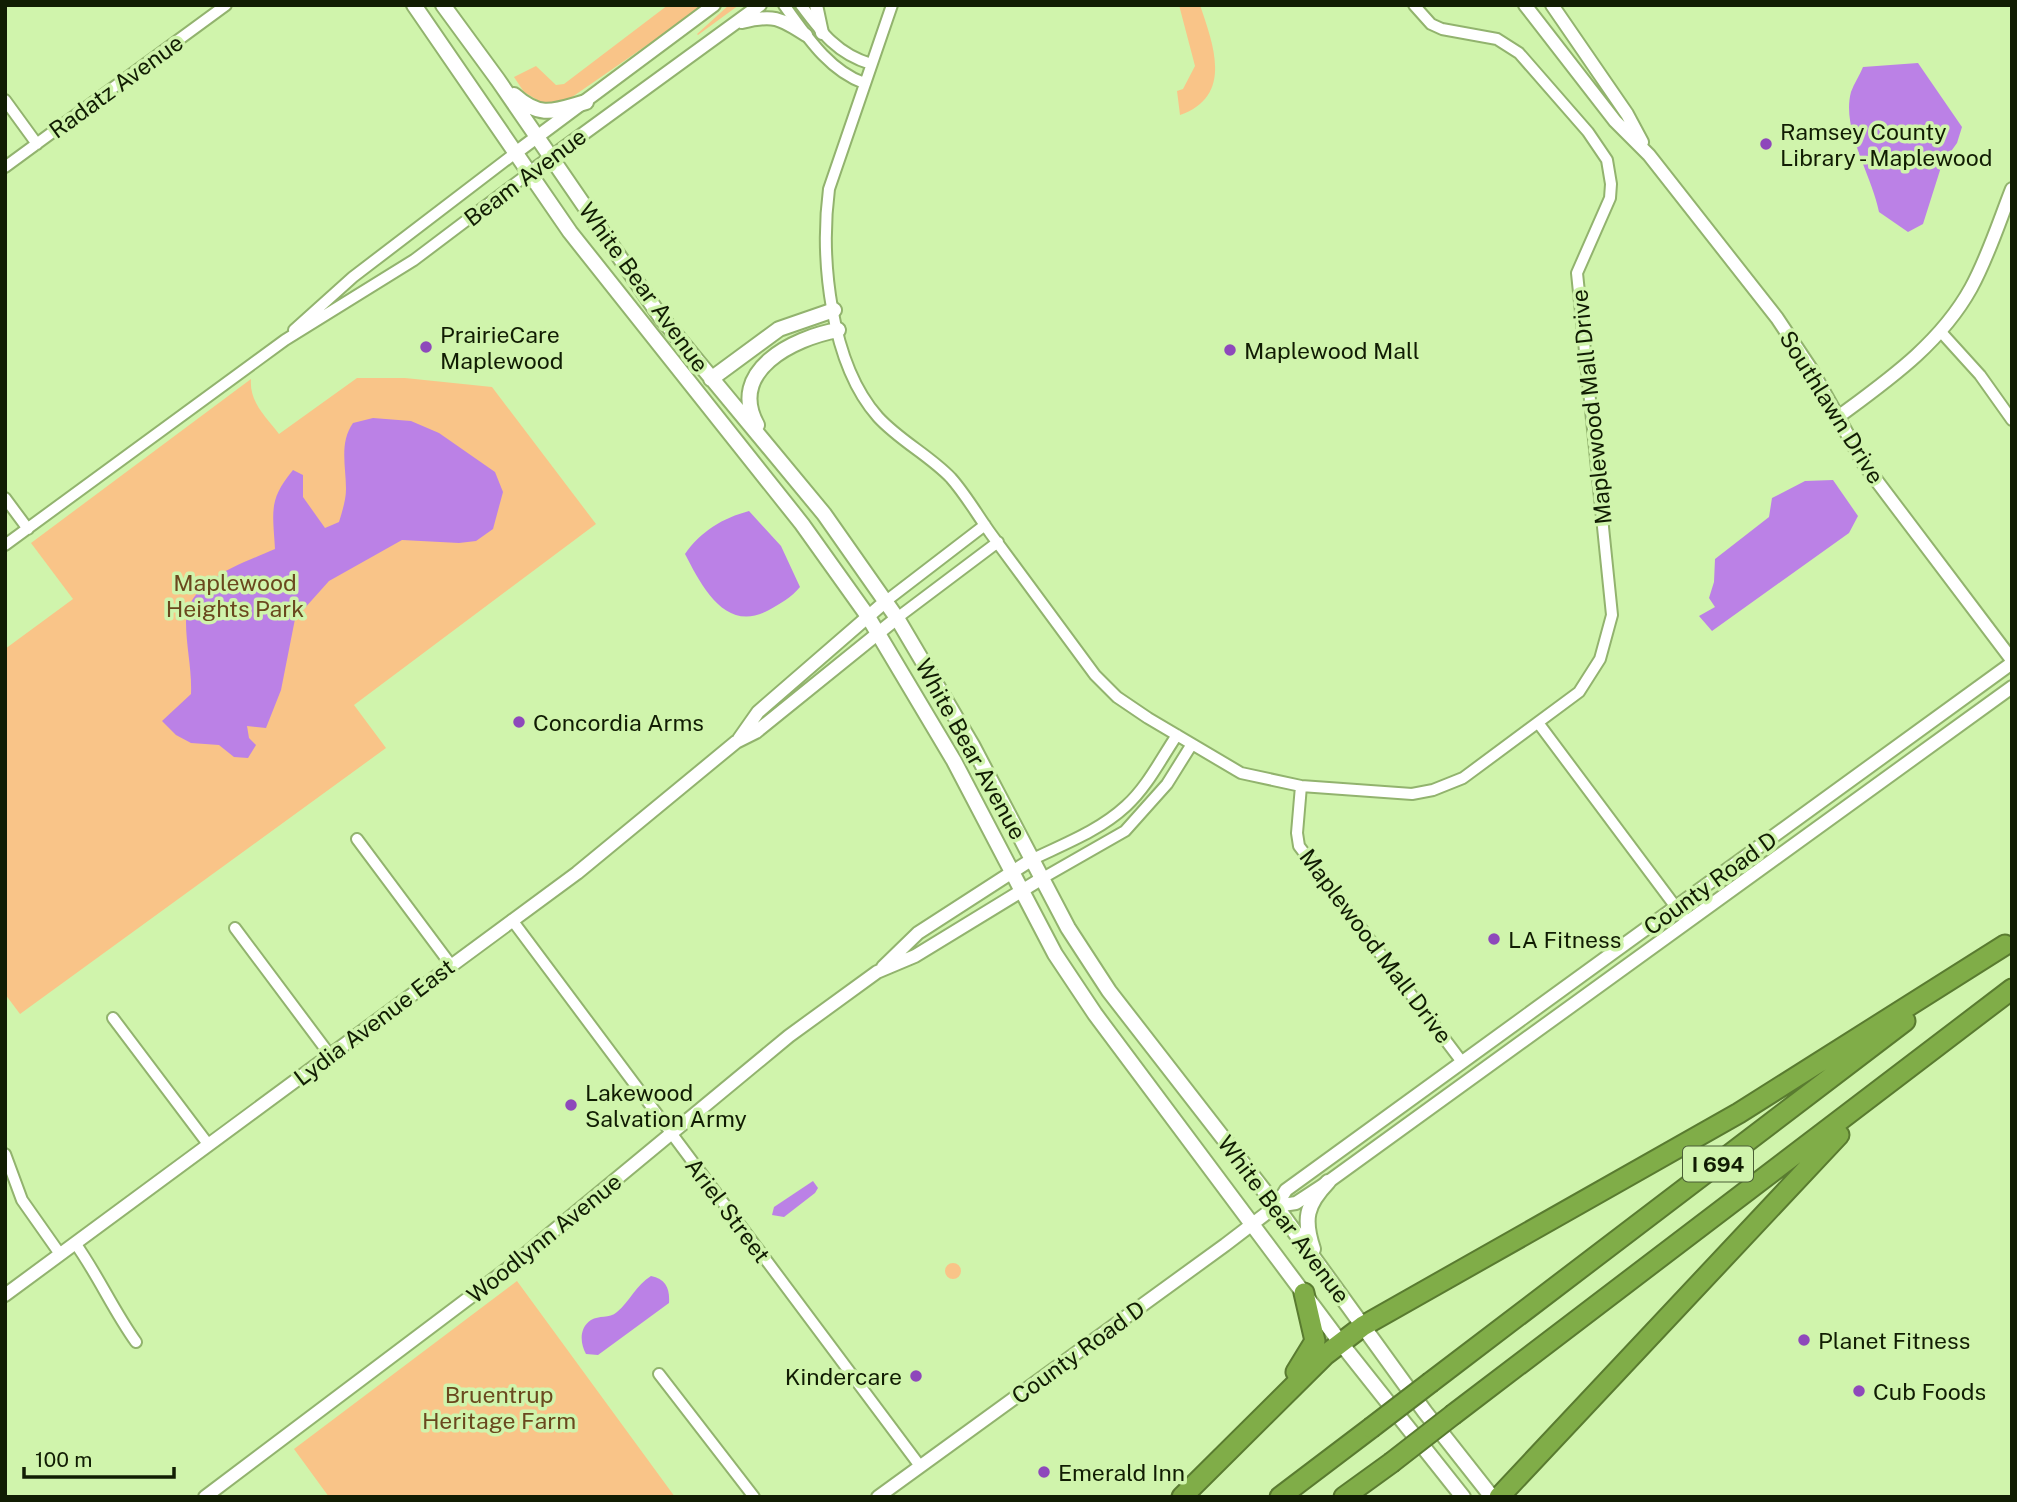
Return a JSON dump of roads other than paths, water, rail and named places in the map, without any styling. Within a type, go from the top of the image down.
[{"type":"highway","points":[[1182,1497],[1340,1342],[1363,1326],[1739,1113],[2008,943]]},
{"type":"highway","name":"I 694","points":[[1280,1497],[2008,943]]},
{"type":"highway","name":"I 694","points":[[1343,1497],[2012,989]]},
{"type":"highway","points":[[1499,1497],[1818,1154],[1944,1041]]},
{"type":"highway","points":[[1261,1417],[1307,1359],[1315,1341],[1304,1293]]},
{"type":"main road","name":"White Bear Avenue","points":[[414,5],[514,154],[602,275],[802,524],[867,615],[954,761],[1055,954],[1095,1014],[1340,1342],[1463,1497]]},
{"type":"main road","name":"White Bear Avenue","points":[[443,5],[498,80],[660,316],[824,514],[886,601],[972,745],[1073,937],[1109,991],[1276,1206],[1492,1497]]},
{"type":"main road","points":[[498,80],[525,105],[540,111],[557,110],[586,102]]},
{"type":"main road","points":[[711,379],[779,329],[834,310]]},
{"type":"main road","points":[[768,445],[751,414],[750,390],[754,377],[772,356],[790,345],[817,333],[838,330]]},
{"type":"main road","points":[[1317,1261],[1306,1226],[1306,1215],[1313,1199],[1328,1182]]},
{"type":"street","name":"Radatz Avenue","points":[[5,167],[226,5]]},
{"type":"street","name":"Beam Avenue","points":[[285,340],[354,277],[715,5]]},
{"type":"street","name":"Beam Avenue","points":[[5,545],[285,340],[414,260],[760,5]]},
{"type":"street","points":[[784,5],[806,35],[835,66],[850,78],[864,83]]},
{"type":"street","points":[[801,5],[822,33],[843,53],[871,64]]},
{"type":"street","points":[[816,5],[822,33]]},
{"type":"street","name":"Maplewood Mall Drive","points":[[892,5],[829,189],[825,254],[838,330],[853,376],[876,415],[900,439],[951,478],[1095,675],[1117,697],[1241,773],[1301,786],[1412,794],[1433,790],[1463,778],[1579,692],[1591,677],[1607,641],[1612,615],[1577,273],[1609,198],[1610,171],[1599,147],[1519,53],[1497,39],[1442,29],[1432,24],[1414,5]]},
{"type":"street","name":"Southlawn Drive","points":[[1525,5],[1615,121],[1649,155],[1792,340],[1864,464],[2012,662]]},
{"type":"street","name":"Southlawn Drive","points":[[1552,5],[1627,114],[1649,155]]},
{"type":"street","points":[[735,24],[771,17],[782,19],[806,35]]},
{"type":"street","points":[[5,100],[37,144]]},
{"type":"street","points":[[1838,417],[1910,362],[1941,332],[1976,279],[2012,189]]},
{"type":"street","points":[[1941,332],[1964,356],[2012,420]]},
{"type":"street","points":[[5,498],[28,529]]},
{"type":"street","points":[[886,601],[985,525]]},
{"type":"street","points":[[897,618],[998,542]]},
{"type":"street","name":"Lydia Avenue East","points":[[737,742],[758,712],[886,601]]},
{"type":"street","name":"Lydia Avenue East","points":[[5,1295],[623,837],[737,742],[756,732],[897,618]]},
{"type":"street","name":"County Road D","points":[[878,1497],[1276,1206],[1286,1190],[2012,662]]},
{"type":"street","name":"County Road D","points":[[1276,1206],[1296,1203],[1328,1182],[2012,687]]},
{"type":"street","points":[[1539,724],[1675,909],[1688,922]]},
{"type":"street","points":[[1031,860],[1103,825],[1128,805],[1149,779],[1177,735]]},
{"type":"street","points":[[1041,879],[1125,831],[1167,784],[1192,744]]},
{"type":"street","name":"Maplewood Mall Drive","points":[[1301,786],[1297,833],[1299,846],[1462,1062]]},
{"type":"street","points":[[356,838],[451,965]]},
{"type":"street","name":"Woodlynn Avenue","points":[[205,1497],[453,1312],[779,1044],[877,972],[907,941],[1031,860]]},
{"type":"street","name":"Woodlynn Avenue","points":[[877,972],[915,956],[1041,879]]},
{"type":"street","name":"Ariel Street","points":[[512,920],[920,1466]]},
{"type":"street","points":[[235,928],[330,1055]]},
{"type":"street","points":[[114,1018],[208,1144]]},
{"type":"street","points":[[5,1154],[22,1200],[60,1254]]},
{"type":"street","points":[[75,1243],[94,1271],[117,1316],[136,1342]]},
{"type":"street","points":[[659,1374],[754,1497]]},
{"type":"place","name":"Ramsey County Library - Maplewood","points":[[1766,144]]},
{"type":"place","name":"PrairieCare Maplewood","points":[[426,347]]},
{"type":"place","name":"Maplewood Mall","points":[[1230,350]]},
{"type":"place","name":"Concordia Arms","points":[[519,722]]},
{"type":"place","name":"LA Fitness","points":[[1494,939]]},
{"type":"place","name":"Lakewood Salvation Army","points":[[571,1105]]},
{"type":"place","name":"Planet Fitness","points":[[1804,1340]]},
{"type":"place","name":"Kindercare","points":[[916,1376]]},
{"type":"place","name":"Cub Foods","points":[[1859,1391]]},
{"type":"place","name":"Emerald Inn","points":[[1044,1472]]},
{"type":"park label","name":"Maplewood Heights Park","points":[[235,595]]},
{"type":"park label","name":"Bruentrup Heritage Farm","points":[[499,1407]]}]
